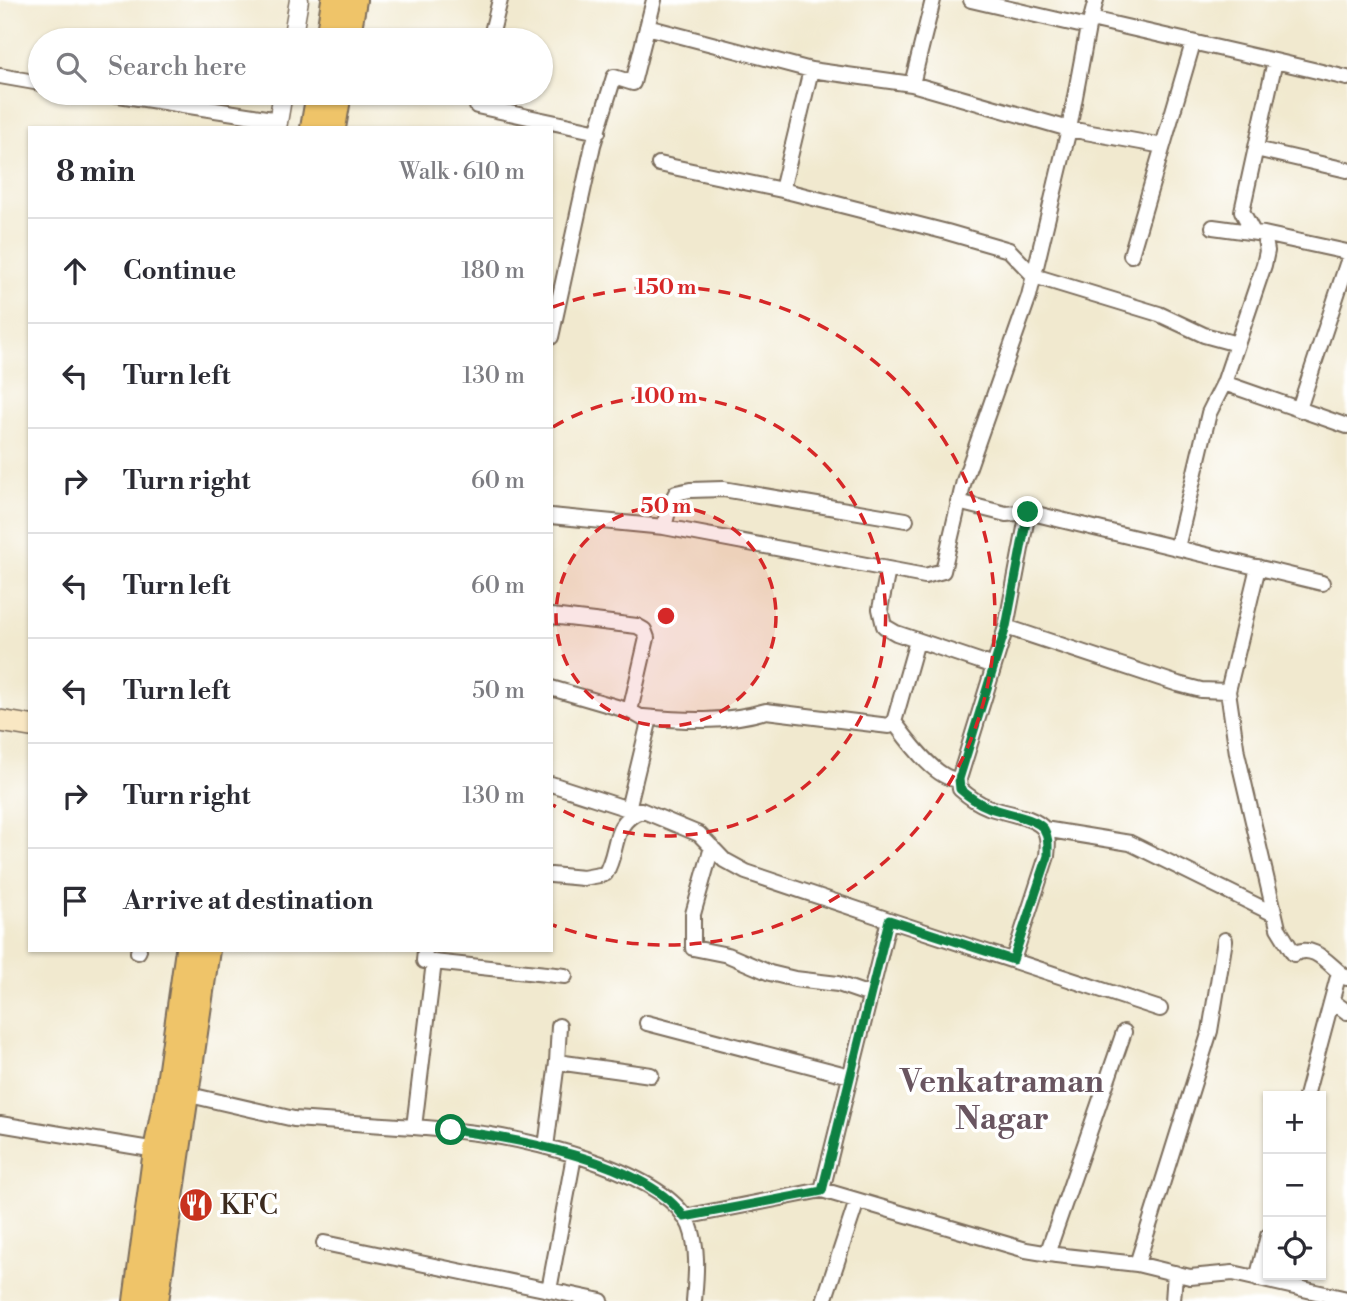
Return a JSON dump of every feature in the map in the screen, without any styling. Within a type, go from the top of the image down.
[{"type":"highway","points":[[330,28],[334,0]]},
{"type":"highway","points":[[349,28],[354,0]]},
{"type":"highway","points":[[313,126],[317,105]]},
{"type":"highway","points":[[333,126],[337,105]]},
{"type":"highway","points":[[156,1301],[188,952]]},
{"type":"highway","points":[[136,1301],[156,1150],[177,1092],[207,952]]},
{"type":"main road","points":[[0,707],[28,712]]},
{"type":"main road","points":[[0,721],[28,726]]},
{"type":"street","points":[[294,28],[299,0]]},
{"type":"street","points":[[493,28],[500,0]]},
{"type":"street","points":[[553,314],[555,290],[614,77],[632,83],[654,0]]},
{"type":"street","points":[[912,84],[933,0]]},
{"type":"street","points":[[971,0],[1193,43],[1347,78]]},
{"type":"street","points":[[553,516],[664,527],[925,576],[943,571],[958,502],[1029,296],[1069,129],[1096,0]]},
{"type":"street","points":[[647,27],[811,70],[912,84],[1069,129],[1163,146]]},
{"type":"street","points":[[1131,255],[1193,43]]},
{"type":"street","points":[[1177,548],[1209,413],[1224,383],[1267,251],[1242,211],[1275,61]]},
{"type":"street","points":[[782,190],[811,70]]},
{"type":"street","points":[[0,76],[28,81]]},
{"type":"street","points":[[173,105],[278,124],[281,105]]},
{"type":"street","points":[[477,105],[598,132]]},
{"type":"street","points":[[1256,149],[1347,170]]},
{"type":"street","points":[[659,164],[782,190],[1009,250],[1034,276],[1159,314],[1204,335],[1237,344]]},
{"type":"street","points":[[1213,227],[1258,233],[1347,252]]},
{"type":"street","points":[[1299,409],[1347,264]]},
{"type":"street","points":[[1224,383],[1347,426]]},
{"type":"street","points":[[664,527],[676,493],[704,489],[723,489],[906,520]]},
{"type":"street","points":[[958,502],[1006,514],[1028,512],[1322,583]]},
{"type":"street","points":[[1028,512],[1006,627],[959,779],[960,789],[987,807],[1035,822],[1044,829],[1130,843],[1275,914]]},
{"type":"street","points":[[1258,567],[1228,691],[1237,753],[1278,928],[1294,954],[1303,949],[1312,950],[1343,976],[1332,1001],[1307,1091]]},
{"type":"street","points":[[888,570],[880,609],[884,626],[896,634],[994,666]]},
{"type":"street","points":[[553,615],[637,626],[644,630],[647,638],[636,714]]},
{"type":"street","points":[[1006,627],[1178,684],[1201,690],[1228,691]]},
{"type":"street","points":[[553,689],[636,714],[718,721],[766,711],[889,726],[894,722],[917,641]]},
{"type":"street","points":[[553,875],[583,878],[605,874],[610,866],[622,822],[635,809],[649,729],[649,722],[636,714]]},
{"type":"street","points":[[894,722],[921,755],[943,775],[951,780],[959,779]]},
{"type":"street","points":[[553,784],[635,809],[699,834],[724,860],[746,872],[1160,1009]]},
{"type":"street","points":[[1013,960],[1048,856],[1049,843],[1044,829]]},
{"type":"street","points":[[712,847],[692,915],[693,948],[728,955],[782,976],[838,984],[870,995]]},
{"type":"street","points":[[822,1191],[889,920]]},
{"type":"street","points":[[1137,1264],[1210,1031],[1224,940]]},
{"type":"street","points":[[414,1127],[430,956],[565,976]]},
{"type":"street","points":[[1332,1001],[1347,1012]]},
{"type":"street","points":[[646,1023],[850,1076]]},
{"type":"street","points":[[546,1147],[559,1026]]},
{"type":"street","points":[[1047,1254],[1124,1032]]},
{"type":"street","points":[[557,1062],[651,1075]]},
{"type":"street","points":[[177,1092],[293,1119],[490,1135],[546,1147],[644,1183],[677,1206],[690,1225],[695,1248],[694,1301]]},
{"type":"street","points":[[0,1124],[156,1150]]},
{"type":"street","points":[[549,1290],[574,1156]]},
{"type":"street","points":[[684,1217],[822,1191],[1026,1250],[1137,1264],[1190,1277],[1233,1273],[1347,1299]]},
{"type":"street","points":[[824,1301],[858,1201]]},
{"type":"street","points":[[324,1243],[601,1301]]},
{"type":"street","points":[[1257,1279],[1263,1256]]},
{"type":"street","points":[[1173,1301],[1175,1273]]},
{"type":"street","points":[[1283,1301],[1287,1285]]},
{"type":"place","name":"KFC","points":[[196,1205]]},
{"type":"district","name":"Venkatraman Nagar","points":[[1002,1100]]},
{"type":"route","points":[[451,1130],[536,1144],[590,1160],[661,1193],[677,1206],[684,1217],[822,1191],[889,920],[1013,960],[1048,856],[1049,843],[1044,829],[1035,822],[987,807],[970,798],[960,789],[959,779],[1006,627],[1028,512]]}]
